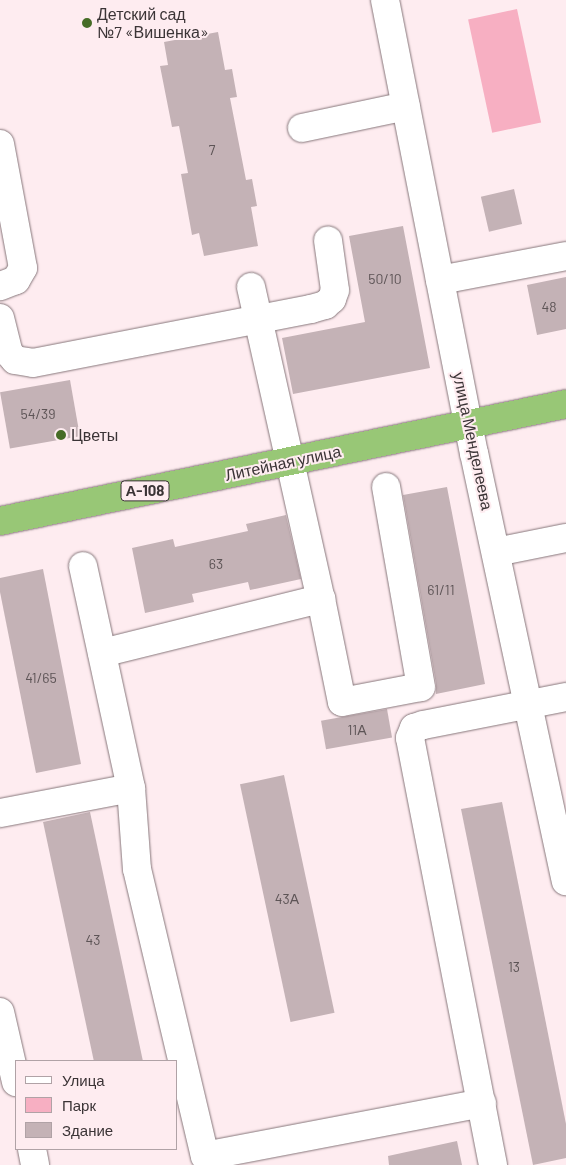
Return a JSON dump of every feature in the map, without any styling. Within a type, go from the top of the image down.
[{"type":"highway","name":"Литейная улица","points":[[0,521],[566,404]]},
{"type":"street","name":"улица Менделеева","points":[[384,0],[469,425],[566,881]]},
{"type":"street","points":[[302,128],[406,106]]},
{"type":"street","points":[[0,144],[23,268],[16,280],[0,286]]},
{"type":"street","points":[[0,318],[9,353],[15,360],[33,363],[325,305],[332,299],[335,290],[328,240]]},
{"type":"street","points":[[440,280],[566,256]]},
{"type":"street","points":[[252,287],[342,702],[421,687],[386,487]]},
{"type":"street","points":[[496,552],[566,538]]},
{"type":"street","points":[[83,566],[131,788],[137,869],[205,1156],[482,1103]]},
{"type":"street","points":[[102,653],[321,599]]},
{"type":"street","points":[[411,689],[423,725]]},
{"type":"street","points":[[493,1165],[410,738],[414,728],[423,725],[566,697]]},
{"type":"street","points":[[0,813],[131,788]]},
{"type":"street","points":[[0,1012],[15,1078]]},
{"type":"street","points":[[32,1150],[35,1165]]},
{"type":"green space","points":[[517,9],[541,122],[492,133],[468,19]]},
{"type":"building","points":[[218,32],[225,70],[232,69],[237,97],[230,98],[246,180],[252,179],[257,206],[251,207],[258,246],[204,256],[199,233],[192,235],[181,174],[188,173],[179,126],[172,127],[160,66],[168,65],[164,42]]},
{"type":"building","points":[[514,189],[522,224],[489,232],[481,197]]},
{"type":"building","points":[[403,226],[430,368],[293,394],[282,338],[365,322],[349,236]]},
{"type":"building","points":[[566,277],[566,329],[537,335],[527,285]]},
{"type":"building","points":[[70,380],[80,436],[10,448],[0,392]]},
{"type":"building","points":[[447,487],[485,684],[436,694],[436,684],[403,495]]},
{"type":"building","points":[[286,515],[301,579],[250,590],[248,582],[192,594],[194,602],[145,613],[132,548],[173,539],[175,547],[248,531],[246,524]]},
{"type":"building","points":[[43,569],[81,764],[36,773],[0,592],[0,578]]},
{"type":"building","points":[[387,709],[392,738],[326,749],[321,721]]},
{"type":"building","points":[[284,775],[335,1013],[291,1022],[240,784]]},
{"type":"building","points":[[502,802],[566,1124],[566,1158],[533,1165],[461,809]]},
{"type":"building","points":[[90,812],[143,1060],[94,1060],[43,822]]},
{"type":"building","points":[[457,1141],[462,1165],[389,1165],[388,1156]]},
{"type":"place","name":"Детский сад №7 «Вишенка»","points":[[87,23]]},
{"type":"place","name":"Цветы","points":[[61,435]]}]
